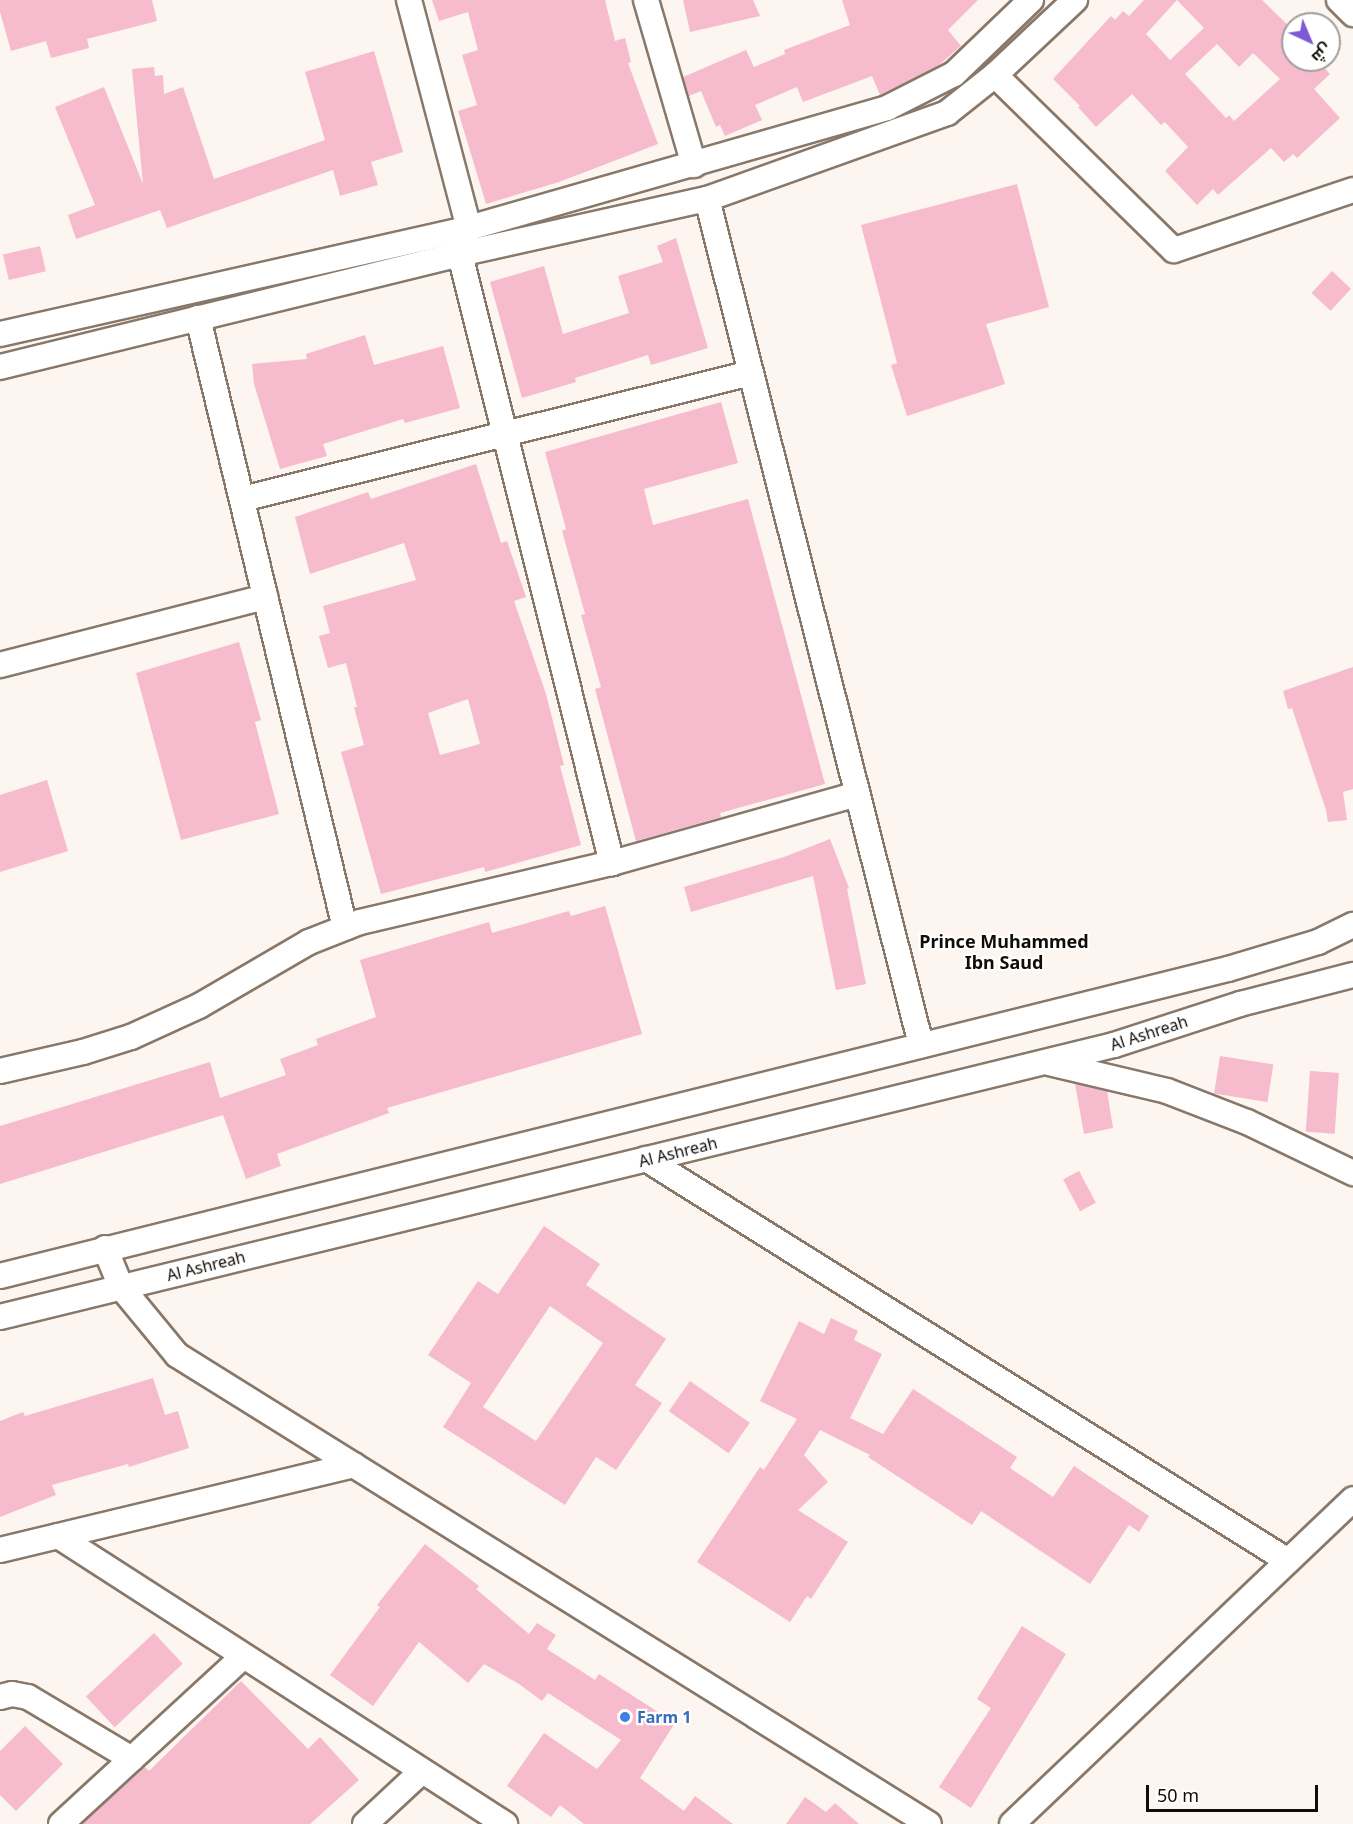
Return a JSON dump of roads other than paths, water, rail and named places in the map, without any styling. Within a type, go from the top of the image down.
[{"type":"street","points":[[409,0],[469,228]]},
{"type":"street","points":[[646,0],[694,165]]},
{"type":"street","points":[[0,334],[469,228],[887,108],[954,74],[1031,0]]},
{"type":"street","points":[[0,367],[460,254],[707,199],[947,113],[995,75],[1075,0]]},
{"type":"street","points":[[1339,0],[1353,14]]},
{"type":"street","points":[[995,75],[1174,250],[1353,190]]},
{"type":"street","points":[[707,199],[921,1045]]},
{"type":"street","points":[[460,254],[612,863]]},
{"type":"street","points":[[198,318],[345,928]]},
{"type":"street","points":[[242,499],[751,373]]},
{"type":"street","points":[[0,664],[266,597]]},
{"type":"street","points":[[0,1071],[83,1052],[131,1037],[200,1006],[309,942],[345,928],[612,863],[858,794]]},
{"type":"street","points":[[0,1276],[1228,969],[1318,942],[1353,925]]},
{"type":"street","name":"Al Ashreah","points":[[0,1317],[1114,1046],[1240,1004],[1353,975]]},
{"type":"street","points":[[1045,1062],[1167,1090],[1247,1122],[1353,1173]]},
{"type":"street","points":[[646,1159],[1288,1562]]},
{"type":"street","points":[[105,1248],[121,1287],[177,1355],[929,1824]]},
{"type":"street","points":[[0,1550],[354,1465]]},
{"type":"street","points":[[1012,1824],[1353,1499]]},
{"type":"street","points":[[58,1536],[505,1824]]},
{"type":"street","points":[[61,1824],[244,1656]]},
{"type":"street","points":[[0,1697],[12,1694],[28,1697],[132,1759]]},
{"type":"street","points":[[365,1824],[422,1771]]},
{"type":"place","name":"Farm 1","points":[[625,1717]]},
{"type":"district","name":"Prince Muhammed Ibn Saud","points":[[1004,952]]}]
